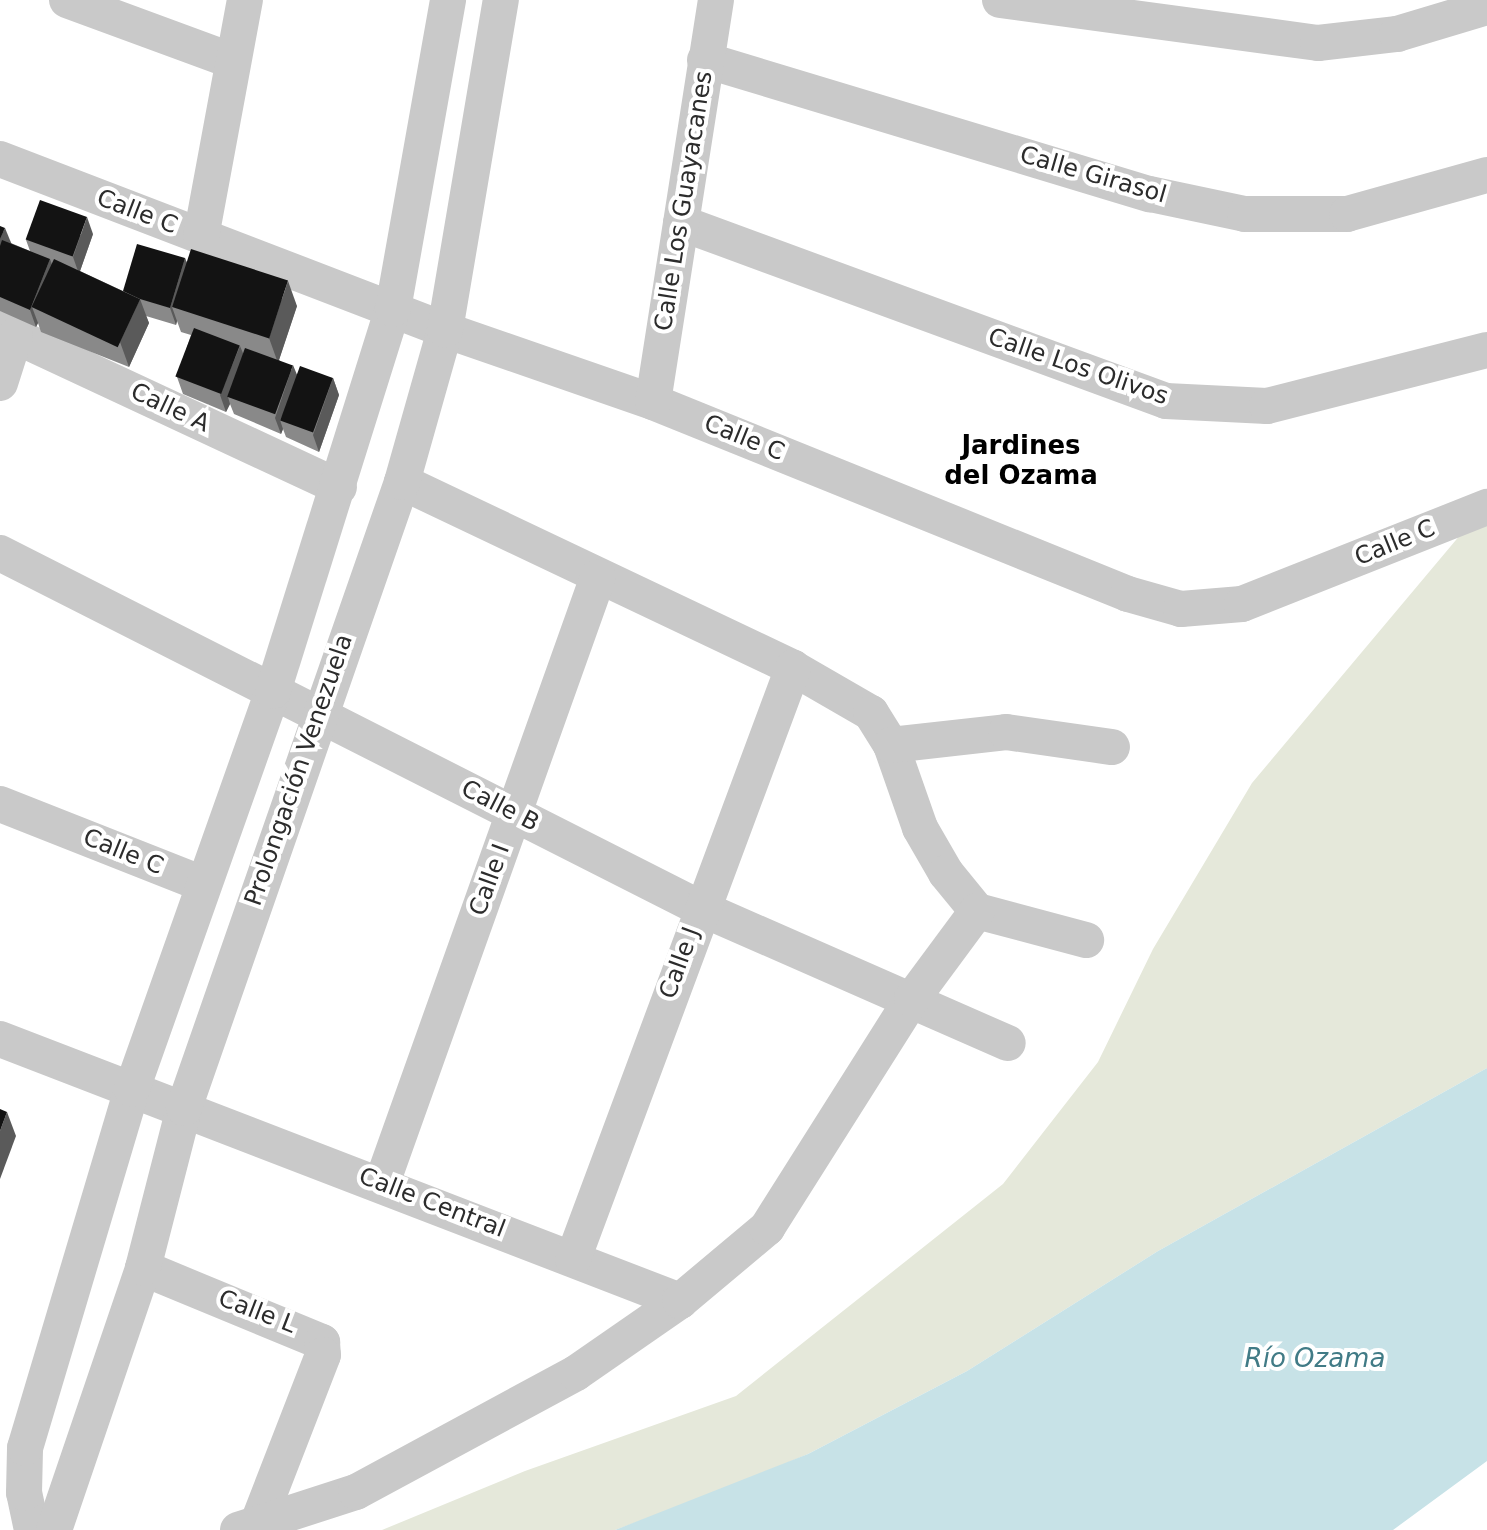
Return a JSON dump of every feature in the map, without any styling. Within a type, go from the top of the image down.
[{"type":"street","points":[[67,0],[230,60]]},
{"type":"street","points":[[201,237],[230,60],[245,0]]},
{"type":"street","points":[[32,1530],[24,1493],[25,1448],[132,1089],[201,883],[273,691],[393,309],[448,0]]},
{"type":"street","name":"Prolongación Venezuela","points":[[54,1530],[143,1268],[184,1108],[318,713],[402,482],[445,330],[501,0]]},
{"type":"street","name":"Calle Los Guayacanes","points":[[653,402],[716,0]]},
{"type":"street","points":[[1000,0],[1318,43],[1397,34],[1487,7]]},
{"type":"street","name":"Calle Girasol","points":[[705,60],[1150,194],[1245,214],[1347,214],[1487,175]]},
{"type":"street","name":"Calle C","points":[[0,159],[445,330],[653,402],[1128,594],[1181,609],[1242,604],[1487,507]]},
{"type":"street","name":"Calle Los Olivos","points":[[681,223],[1166,401],[1267,406],[1487,350]]},
{"type":"street","points":[[0,383],[8,332]]},
{"type":"street","name":"Calle A","points":[[8,332],[339,487]]},
{"type":"street","points":[[402,482],[793,668],[871,713],[891,745],[920,828],[946,873],[977,911],[1086,940]]},
{"type":"street","name":"Calle B","points":[[0,553],[700,908],[1008,1043]]},
{"type":"street","name":"Calle I","points":[[382,1183],[598,577]]},
{"type":"street","name":"Calle J","points":[[573,1259],[700,908],[793,668]]},
{"type":"street","points":[[891,745],[1006,732],[1112,747]]},
{"type":"street","name":"Calle C","points":[[0,804],[201,883]]},
{"type":"street","points":[[248,1527],[356,1492],[576,1373],[680,1301],[767,1228],[912,999],[977,911]]},
{"type":"street","name":"Calle Central","points":[[0,1039],[382,1183],[680,1301]]},
{"type":"street","name":"Calle L","points":[[143,1268],[322,1342],[323,1355],[248,1527]]},
{"type":"shaded area","points":[[1487,503],[1487,1068],[1158,1251],[967,1371],[808,1454],[714,1494],[615,1530],[382,1530],[525,1471],[736,1396],[1003,1184],[1098,1062],[1153,949],[1252,783]]},
{"type":"water","name":"Río Ozama","points":[[1487,1068],[1487,1461],[1393,1530],[615,1530],[808,1454],[967,1371],[1158,1251]]},
{"type":"building","points":[[40,200],[87,217],[73,257],[26,239]]},
{"type":"building","points":[[2,240],[50,259],[30,310],[0,297]]},
{"type":"building","points":[[137,244],[185,258],[170,308],[123,291]]},
{"type":"building","points":[[191,249],[288,281],[269,339],[172,307]]},
{"type":"building","points":[[54,259],[140,299],[118,347],[32,307]]},
{"type":"building","points":[[194,328],[240,346],[221,394],[175,377]]},
{"type":"building","points":[[245,348],[293,365],[275,414],[227,397]]},
{"type":"building","points":[[300,366],[333,378],[313,432],[280,421]]},
{"type":"building","points":[[0,1109],[7,1112],[0,1131]]},
{"type":"district","name":"Jardines del Ozama","points":[[1021,461]]}]
